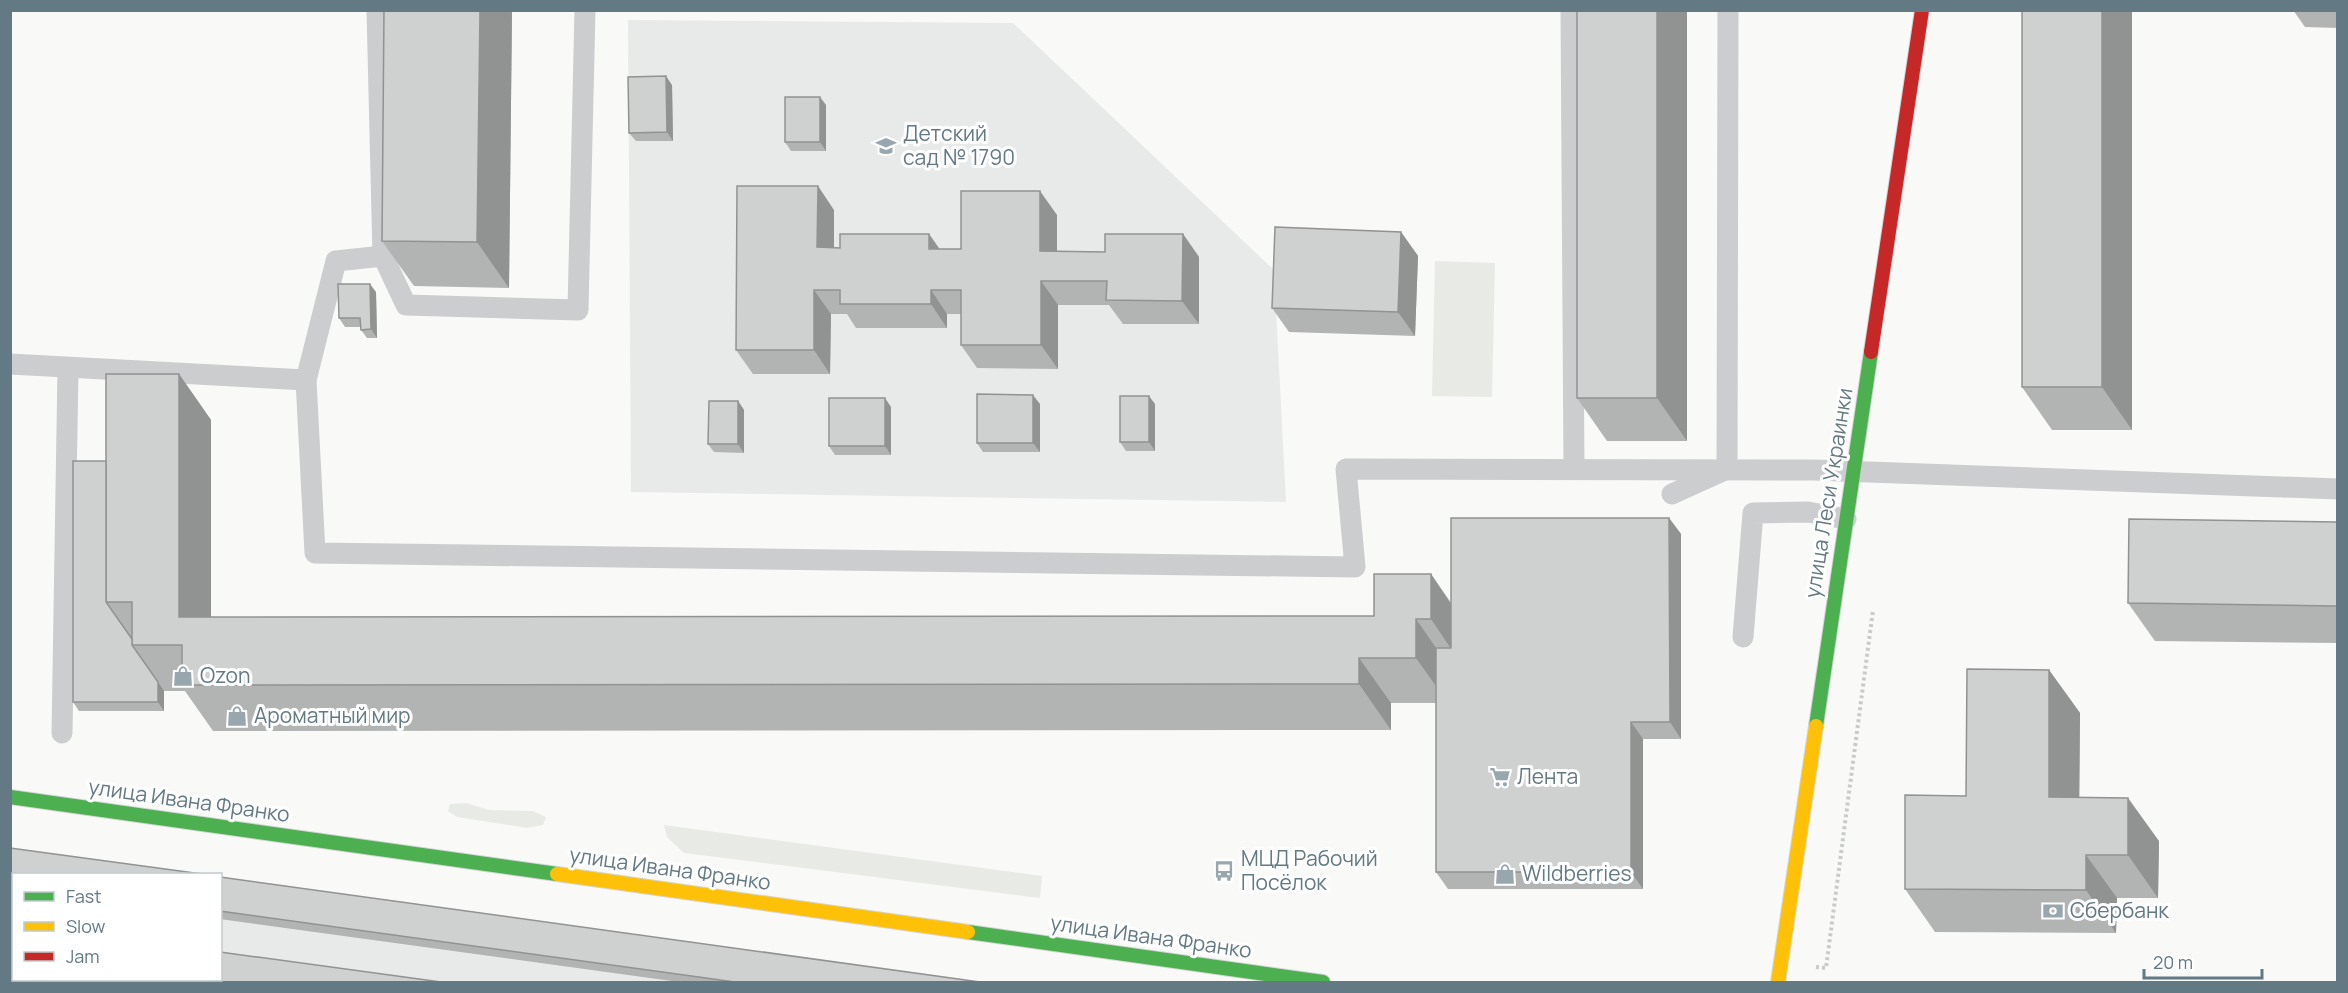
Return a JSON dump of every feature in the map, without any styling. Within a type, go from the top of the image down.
[{"type":"street","name":"улица Леси Украинки","points":[[1778,982],[1922,10]]},
{"type":"street","name":"улица Ивана Франко","points":[[10,797],[1296,981],[1323,982]]},
{"type":"lane","points":[[377,10],[383,256],[406,305],[579,310],[585,10]]},
{"type":"lane","points":[[1571,10],[1574,469]]},
{"type":"lane","points":[[1727,469],[1728,10]]},
{"type":"lane","points":[[383,256],[336,261],[306,380],[315,553],[1355,567],[1347,469],[1853,471],[2337,489]]},
{"type":"lane","points":[[10,364],[306,380]]},
{"type":"lane","points":[[62,733],[68,368]]},
{"type":"lane","points":[[1672,494],[1727,469]]},
{"type":"lane","points":[[1743,637],[1753,513],[1808,512],[1846,519]]},
{"type":"shaded area","name":"Детский сад № 1790","points":[[628,20],[1013,23],[1274,270],[1286,502],[631,492]]},
{"type":"shaded area","points":[[1435,261],[1495,263],[1492,397],[1432,396]]},
{"type":"shaded area","points":[[466,803],[489,810],[533,811],[546,817],[543,825],[527,828],[457,817],[448,811],[450,804]]},
{"type":"shaded area","points":[[664,825],[1042,876],[1040,898],[684,853],[667,837]]},
{"type":"shaded area","points":[[11,856],[14,873],[12,873],[12,981],[222,981],[222,885],[924,982],[11,982]]},
{"type":"building","points":[[384,10],[480,10],[477,242],[382,241]]},
{"type":"building","points":[[1577,10],[1657,10],[1657,398],[1577,398]]},
{"type":"building","points":[[2022,10],[2102,10],[2102,387],[2022,387]]},
{"type":"building","points":[[666,76],[667,132],[629,133],[628,77]]},
{"type":"building","points":[[785,97],[820,97],[820,142],[785,142]]},
{"type":"building","points":[[737,186],[818,186],[817,247],[840,248],[840,234],[929,234],[929,249],[961,249],[961,191],[1040,191],[1040,251],[1105,252],[1105,234],[1183,234],[1182,301],[1106,300],[1107,281],[1041,281],[1041,345],[961,345],[961,290],[931,290],[931,304],[840,304],[840,290],[814,290],[814,350],[736,350]]},
{"type":"building","points":[[1275,227],[1401,232],[1398,312],[1272,308]]},
{"type":"building","points":[[338,284],[370,284],[371,329],[361,330],[360,318],[339,318]]},
{"type":"building","points":[[106,374],[179,374],[179,617],[1374,616],[1374,574],[1431,574],[1431,619],[1416,619],[1416,658],[1359,658],[1359,684],[182,685],[182,645],[132,645],[132,602],[106,602]]},
{"type":"building","points":[[977,394],[1033,395],[1033,443],[977,443]]},
{"type":"building","points":[[1120,396],[1149,396],[1149,442],[1120,442]]},
{"type":"building","points":[[829,398],[885,398],[885,446],[829,446]]},
{"type":"building","points":[[709,401],[738,401],[738,444],[708,444]]},
{"type":"building","points":[[73,461],[106,461],[106,602],[158,682],[158,702],[73,702]]},
{"type":"building","points":[[1451,518],[1669,518],[1670,722],[1631,722],[1631,872],[1436,872],[1436,648],[1451,648]]},
{"type":"building","points":[[2129,519],[2337,522],[2337,606],[2128,603]]},
{"type":"building","points":[[1967,669],[2049,670],[2049,797],[2128,798],[2128,855],[2086,855],[2086,890],[1905,889],[1905,795],[1966,796]]},
{"type":"building","points":[[10,848],[195,873],[12,873],[12,882],[10,882]]},
{"type":"building","points":[[222,877],[980,982],[735,982],[222,911]]},
{"type":"building","points":[[10,923],[12,923],[12,961],[10,961]]},
{"type":"building","points":[[222,952],[441,982],[158,981],[222,981]]},
{"type":"traffic: fast","points":[[1816,726],[1871,352]]},
{"type":"traffic: fast","points":[[10,797],[557,874]]},
{"type":"traffic: fast","points":[[968,932],[1323,982]]},
{"type":"traffic: slow","points":[[1778,982],[1816,726]]},
{"type":"traffic: slow","points":[[557,874],[968,932]]},
{"type":"traffic: jam","points":[[1871,352],[1922,10]]},
{"type":"place","name":"Детский сад № 1790","points":[[886,146]]},
{"type":"place","name":"Ozon","points":[[183,676]]},
{"type":"place","name":"Ароматный мир","points":[[237,716]]},
{"type":"place","name":"Лента","points":[[1500,777]]},
{"type":"place","name":"МЦД Рабочий Посёлок","points":[[1224,871]]},
{"type":"place","name":"Wildberries","points":[[1505,874]]},
{"type":"place","name":"Сбербанк","points":[[2053,911]]}]
